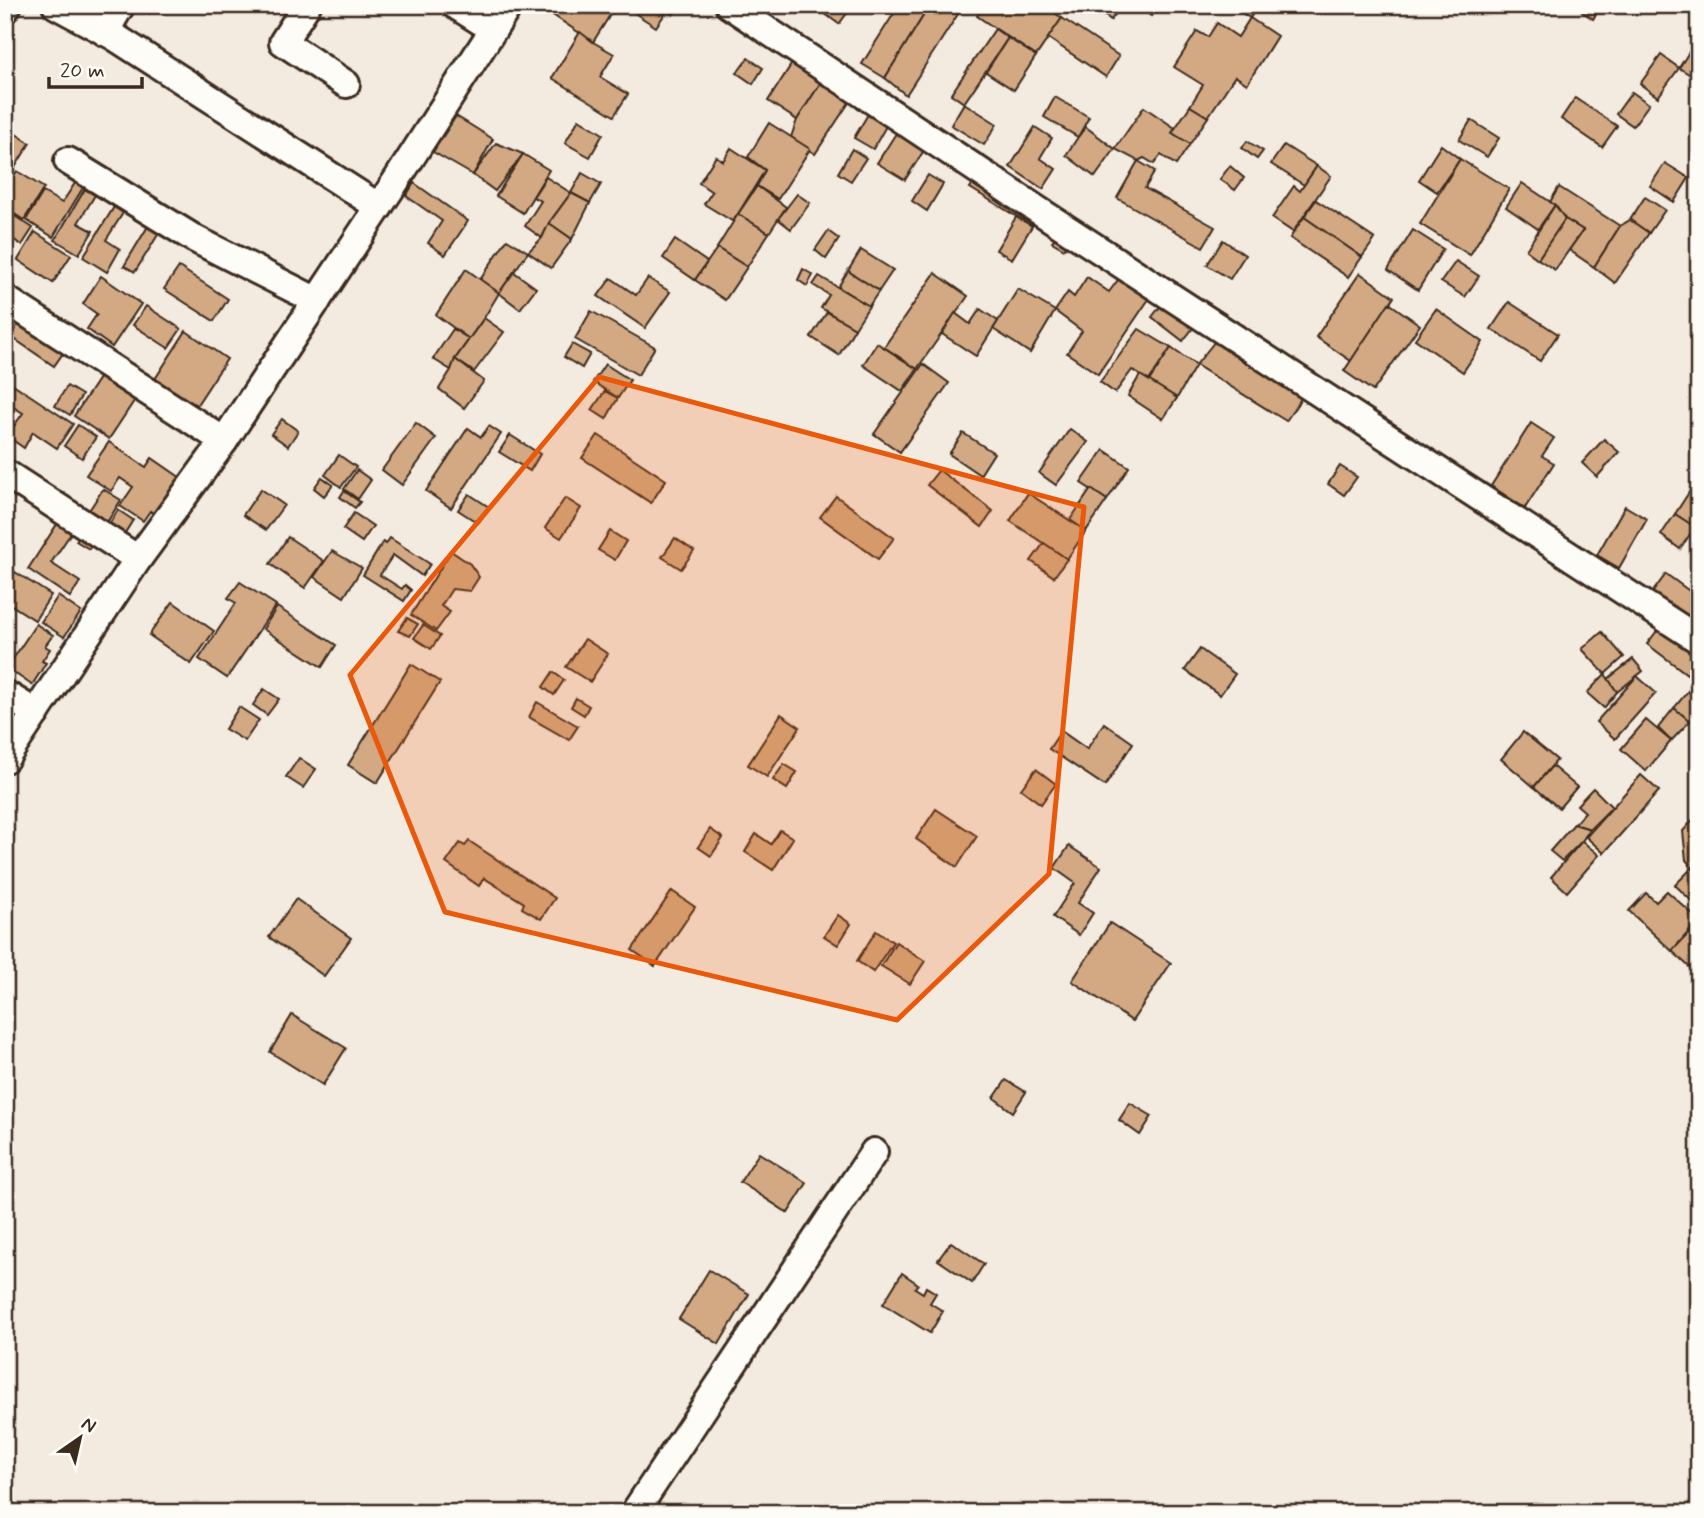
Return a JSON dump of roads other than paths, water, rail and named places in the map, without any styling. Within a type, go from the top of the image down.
[{"type":"street","points":[[56,5],[115,37],[379,207]]},
{"type":"street","points":[[105,32],[121,5]]},
{"type":"street","points":[[307,5],[283,42],[346,84]]},
{"type":"street","points":[[456,5],[493,29]]},
{"type":"street","points":[[5,759],[138,559],[224,441],[509,5]]},
{"type":"street","points":[[729,5],[1041,212],[1699,640]]},
{"type":"street","points":[[68,161],[195,239],[317,301]]},
{"type":"street","points":[[5,299],[224,441]]},
{"type":"street","points":[[5,473],[138,559]]},
{"type":"street","points":[[5,694],[36,713]]},
{"type":"street","points":[[634,1513],[874,1152]]}]
